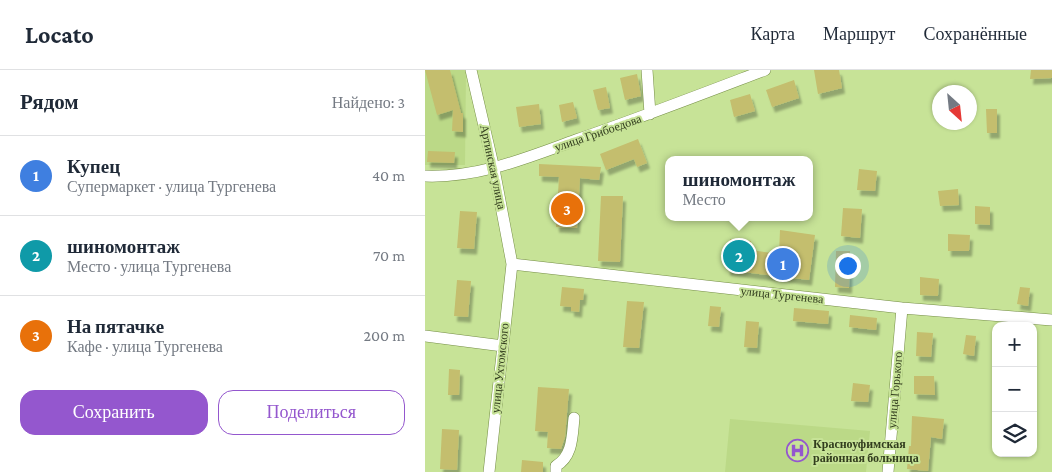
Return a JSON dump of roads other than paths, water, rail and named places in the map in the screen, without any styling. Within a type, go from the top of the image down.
[{"type":"street","name":"Артинская улица","points":[[471,70],[494,169],[512,264]]},
{"type":"street","points":[[647,70],[650,114]]},
{"type":"street","name":"улица Грибоедова","points":[[425,176],[447,176],[494,169],[650,114],[765,70]]},
{"type":"street","name":"улица Тургенева","points":[[512,264],[902,308],[1052,320]]},
{"type":"street","name":"улица Ухтомского","points":[[489,472],[512,264]]},
{"type":"street","name":"улица Горького","points":[[888,472],[902,308]]},
{"type":"street","points":[[425,336],[503,346]]},
{"type":"street","points":[[556,472],[556,466],[565,461],[570,450],[574,418]]},
{"type":"place","name":"На пятачке","points":[[567,209]]},
{"type":"place","name":"шиномонтаж","points":[[739,256]]},
{"type":"place","name":"Купец","points":[[783,264]]},
{"type":"place","name":"Красноуфимская районная больница","points":[[797,451]]}]
